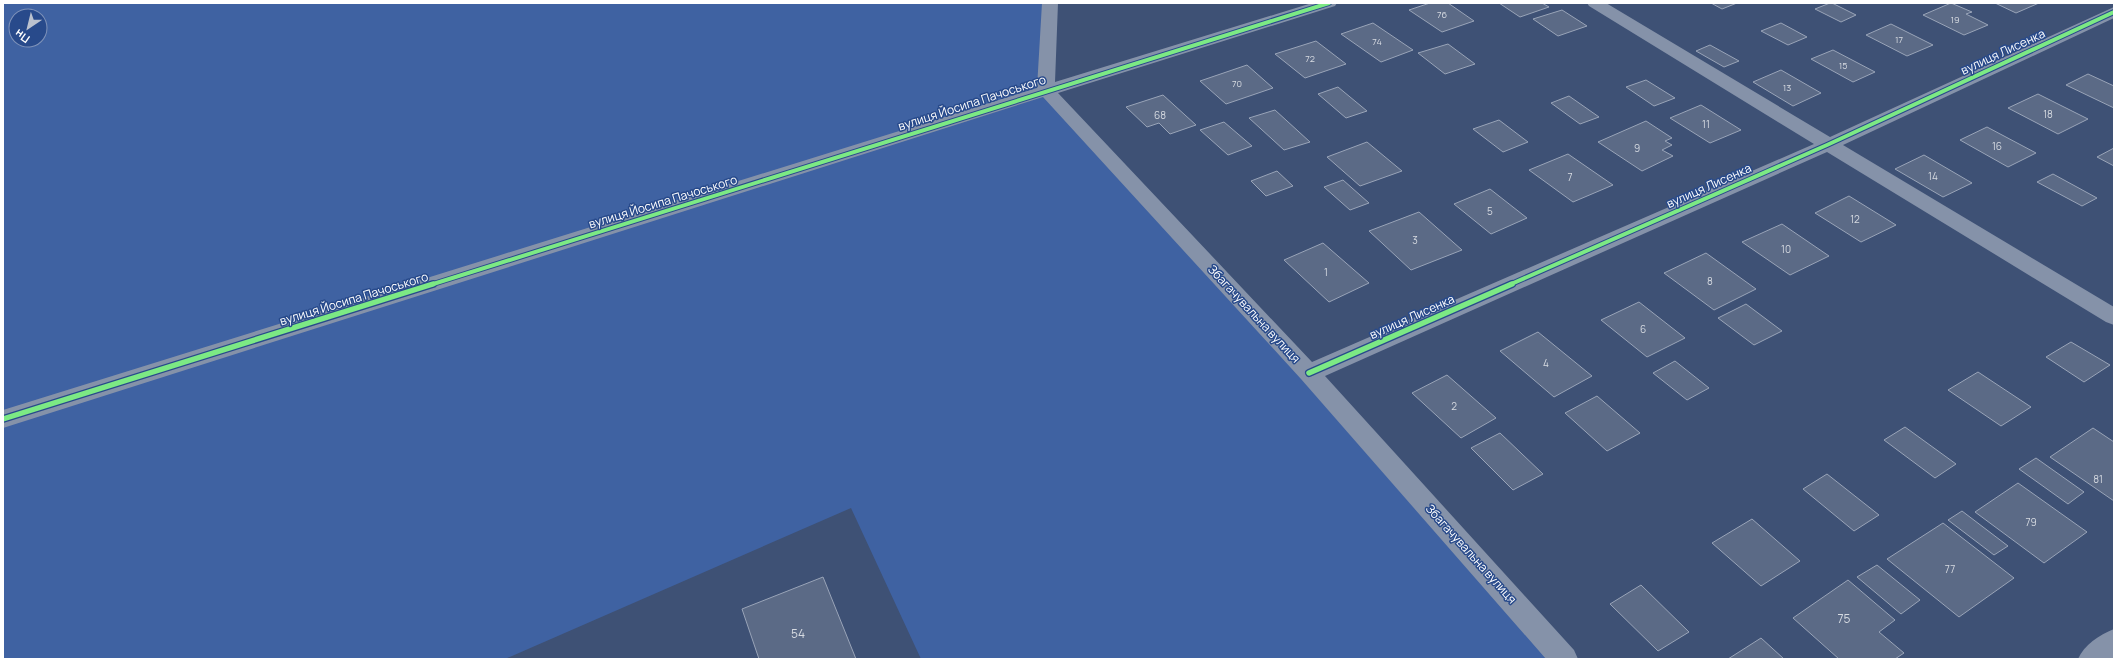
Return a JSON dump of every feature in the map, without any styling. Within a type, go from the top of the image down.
[{"type":"street","points":[[1046,90],[1050,3]]},
{"type":"street","name":"вулиця Йосипа Пачоського","points":[[3,419],[699,201],[1046,90],[1329,3]]},
{"type":"street","points":[[1594,3],[2114,317]]},
{"type":"street","name":"вулиця Лисенка","points":[[1309,373],[1827,145],[2114,12]]},
{"type":"street","name":"Збагачувальна вулиця","points":[[1046,90],[1309,373],[1564,659]]},
{"type":"street","points":[[2092,659],[2114,642]]},
{"type":"shaded area","points":[[3,3],[1050,3],[1046,90],[1564,659],[921,659],[851,508],[505,659],[3,659]]},
{"type":"building","points":[[1430,3],[1448,3],[1474,21],[1442,32],[1409,10]]},
{"type":"building","points":[[1499,3],[1542,3],[1549,7],[1520,17]]},
{"type":"building","points":[[1711,3],[1737,3],[1722,9]]},
{"type":"building","points":[[1830,3],[1856,15],[1841,22],[1815,9]]},
{"type":"building","points":[[1951,3],[1972,12],[1966,14],[1988,25],[1964,35],[1923,15]]},
{"type":"building","points":[[1995,3],[2039,3],[2016,13]]},
{"type":"building","points":[[1562,10],[1587,26],[1558,36],[1533,19]]},
{"type":"building","points":[[1373,23],[1413,50],[1381,62],[1341,34]]},
{"type":"building","points":[[1781,23],[1807,37],[1788,45],[1761,31]]},
{"type":"building","points":[[1891,24],[1933,45],[1907,56],[1866,35]]},
{"type":"building","points":[[1316,41],[1346,64],[1305,78],[1275,54]]},
{"type":"building","points":[[1448,44],[1475,64],[1445,74],[1418,53]]},
{"type":"building","points":[[1710,45],[1739,61],[1724,67],[1696,51]]},
{"type":"building","points":[[1833,50],[1875,72],[1853,82],[1811,59]]},
{"type":"building","points":[[1247,65],[1273,88],[1226,104],[1200,81]]},
{"type":"building","points":[[1781,70],[1821,93],[1793,106],[1753,82]]},
{"type":"building","points":[[2088,74],[2114,86],[2114,108],[2066,85]]},
{"type":"building","points":[[1646,80],[1675,98],[1654,106],[1626,87]]},
{"type":"building","points":[[1338,87],[1367,111],[1346,118],[1318,94]]},
{"type":"building","points":[[2038,94],[2088,119],[2058,134],[2008,108]]},
{"type":"building","points":[[1163,95],[1196,125],[1170,134],[1159,123],[1147,127],[1126,107]]},
{"type":"building","points":[[1569,96],[1599,117],[1580,124],[1551,103]]},
{"type":"building","points":[[1701,105],[1741,130],[1710,143],[1670,118]]},
{"type":"building","points":[[1275,110],[1310,142],[1284,150],[1249,118]]},
{"type":"building","points":[[1499,120],[1528,142],[1503,152],[1473,129]]},
{"type":"building","points":[[1646,121],[1672,138],[1665,141],[1672,145],[1662,150],[1673,156],[1642,171],[1598,142]]},
{"type":"building","points":[[1224,122],[1252,146],[1228,155],[1200,130]]},
{"type":"building","points":[[1987,127],[2036,153],[2008,167],[1960,140]]},
{"type":"building","points":[[1367,142],[1402,171],[1360,186],[1327,157]]},
{"type":"building","points":[[2114,148],[2114,166],[2097,157]]},
{"type":"building","points":[[1568,154],[1613,185],[1573,202],[1529,170]]},
{"type":"building","points":[[1924,155],[1972,183],[1943,197],[1895,169]]},
{"type":"building","points":[[1277,171],[1293,186],[1266,196],[1251,181]]},
{"type":"building","points":[[2053,174],[2097,198],[2082,206],[2037,182]]},
{"type":"building","points":[[1343,180],[1369,203],[1350,210],[1324,187]]},
{"type":"building","points":[[1490,189],[1527,218],[1491,234],[1454,204]]},
{"type":"building","points":[[1849,196],[1896,225],[1861,242],[1815,213]]},
{"type":"building","points":[[1419,212],[1462,250],[1411,270],[1369,231]]},
{"type":"building","points":[[1782,224],[1829,256],[1790,275],[1742,242]]},
{"type":"building","points":[[1323,243],[1369,283],[1329,302],[1284,260]]},
{"type":"building","points":[[1706,253],[1756,289],[1714,310],[1664,273]]},
{"type":"building","points":[[1639,302],[1685,338],[1647,357],[1601,320]]},
{"type":"building","points":[[1746,304],[1782,331],[1754,345],[1718,318]]},
{"type":"building","points":[[1538,332],[1592,376],[1554,397],[1500,351]]},
{"type":"building","points":[[2071,342],[2110,365],[2084,382],[2046,357]]},
{"type":"building","points":[[1675,361],[1709,388],[1687,400],[1653,373]]},
{"type":"building","points":[[1978,372],[2031,407],[2001,426],[1948,390]]},
{"type":"building","points":[[1447,375],[1496,418],[1461,438],[1412,393]]},
{"type":"building","points":[[1597,396],[1640,433],[1607,451],[1565,413]]},
{"type":"building","points":[[1905,427],[1956,464],[1935,478],[1884,440]]},
{"type":"building","points":[[2093,428],[2114,442],[2114,501],[2050,457]]},
{"type":"building","points":[[1500,433],[1543,474],[1513,490],[1471,448]]},
{"type":"building","points":[[2036,458],[2084,492],[2068,504],[2019,469]]},
{"type":"building","points":[[1827,474],[1879,515],[1854,531],[1803,489]]},
{"type":"building","points":[[2018,483],[2087,532],[2044,563],[1975,512]]},
{"type":"building","points":[[1962,511],[2008,546],[1994,555],[1948,520]]},
{"type":"building","points":[[1752,519],[1800,561],[1761,586],[1712,543]]},
{"type":"building","points":[[1943,523],[2014,578],[1959,617],[1887,559]]},
{"type":"building","points":[[1877,565],[1920,600],[1901,614],[1857,577]]},
{"type":"building","points":[[823,577],[856,659],[759,659],[742,609]]},
{"type":"building","points":[[1848,580],[1895,620],[1879,632],[1904,653],[1895,659],[1839,659],[1793,618]]},
{"type":"building","points":[[1641,585],[1689,632],[1658,651],[1610,604]]},
{"type":"building","points":[[1761,638],[1784,659],[1728,659]]},
{"type":"cycle path","points":[[3,419],[1329,3]]},
{"type":"cycle path","points":[[1309,373],[1827,145],[2114,12]]}]
